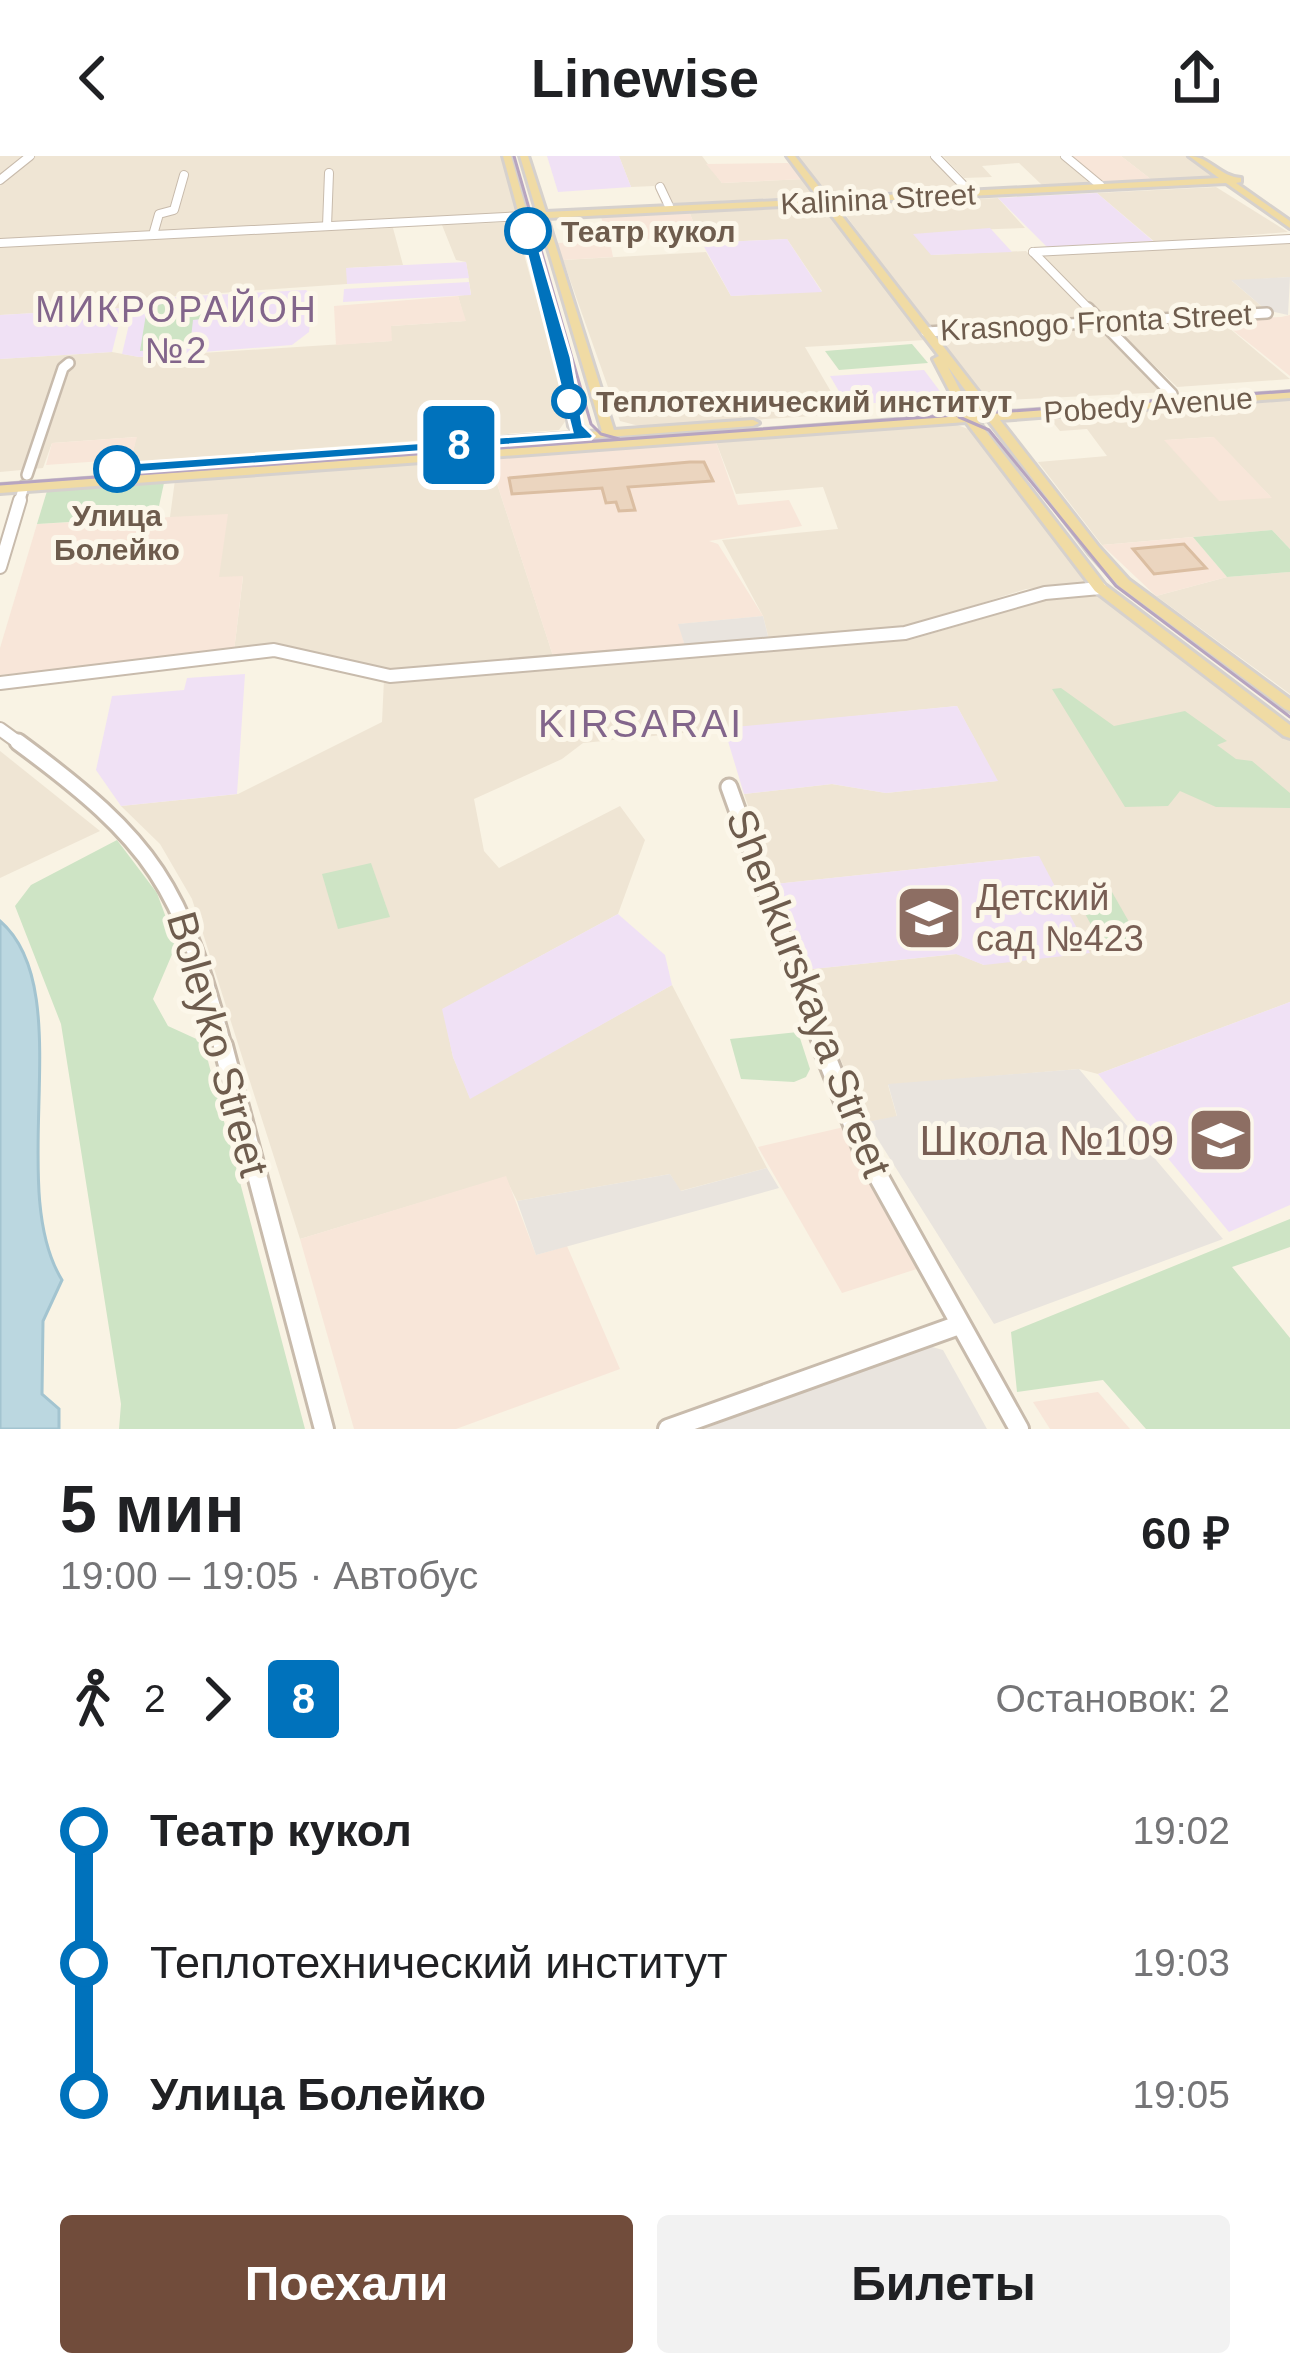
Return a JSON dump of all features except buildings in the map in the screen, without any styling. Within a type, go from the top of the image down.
[{"type":"main road","points":[[507,156],[563,357],[575,426],[585,436],[605,440],[593,384],[524,156]]},
{"type":"main road","points":[[791,156],[1094,550],[1124,583],[1290,706]]},
{"type":"main road","points":[[1193,156],[1290,220]]},
{"type":"main road","points":[[1203,156],[1232,181]]},
{"type":"main road","name":"Kalinina Street","points":[[542,214],[1232,181]]},
{"type":"main road","name":"Kalinina Street","points":[[972,193],[1232,181]]},
{"type":"main road","name":"Kalinina Street","points":[[525,216],[825,200]]},
{"type":"main road","points":[[934,344],[940,369],[968,414],[1100,588],[1290,733]]},
{"type":"main road","name":"Pobedy Avenue","points":[[0,478],[26,481],[605,440],[1290,386]]},
{"type":"main road","name":"Pobedy Avenue","points":[[990,412],[1290,395]]},
{"type":"main road","name":"Pobedy Avenue","points":[[0,489],[26,481],[585,436]]},
{"type":"street","points":[[0,180],[30,156]]},
{"type":"street","points":[[934,156],[972,193]]},
{"type":"street","points":[[1065,156],[1100,185]]},
{"type":"street","points":[[328,226],[329,173]]},
{"type":"street","points":[[153,235],[159,214],[174,210],[184,176]]},
{"type":"street","points":[[660,187],[669,206]]},
{"type":"street","name":"Kalinina Street","points":[[0,243],[525,216]]},
{"type":"street","points":[[1172,394],[1033,253],[1290,239]]},
{"type":"street","name":"Krasnogo Fronta Street","points":[[926,332],[1267,313]]},
{"type":"street","points":[[0,567],[62,368],[69,363]]},
{"type":"street","points":[[0,683],[274,650],[390,676],[905,634],[1046,593],[1100,588]]},
{"type":"street","name":"Boleyko Street","points":[[0,730],[123,823],[164,874],[178,900],[203,969],[324,1429]]},
{"type":"street","name":"Shenkurskaya Street","points":[[729,787],[810,1020],[862,1148],[1019,1429]]},
{"type":"street","points":[[668,1429],[959,1325]]},
{"type":"shaded area","points":[[0,156],[502,156],[518,215],[0,242]]},
{"type":"shaded area","points":[[547,156],[619,156],[631,187],[558,192]]},
{"type":"shaded area","points":[[619,156],[702,156],[722,183],[804,179],[817,196],[662,204],[654,186],[631,187]]},
{"type":"shaded area","points":[[797,156],[930,156],[962,188],[829,195]]},
{"type":"shaded area","points":[[943,156],[1071,156],[1101,182],[1042,185],[1019,163],[982,166],[992,177],[964,178]]},
{"type":"shaded area","points":[[1071,156],[1121,156],[1152,180],[1101,182]]},
{"type":"shaded area","points":[[1121,156],[1186,156],[1216,177],[1152,180]]},
{"type":"shaded area","points":[[788,163],[804,179],[722,183],[706,164]]},
{"type":"shaded area","points":[[1216,187],[1288,232],[1156,243],[1097,193]]},
{"type":"shaded area","points":[[1097,193],[1153,241],[1047,247],[998,198]]},
{"type":"shaded area","points":[[998,198],[1025,228],[971,230],[932,255],[1026,251],[1096,320],[931,329],[838,205]]},
{"type":"shaded area","points":[[821,205],[925,340],[805,347],[844,414],[643,427],[620,421],[563,260],[706,252],[731,296],[822,291],[787,239],[702,243],[688,209]]},
{"type":"shaded area","points":[[688,209],[702,243],[695,236],[610,242],[613,257],[563,260],[557,243],[609,241],[600,214]]},
{"type":"shaded area","points":[[515,222],[569,416],[559,430],[131,462],[136,437],[52,443],[43,468],[0,472],[0,359],[112,352],[139,357],[391,341],[391,326],[465,321],[458,296],[471,294],[466,262],[456,260],[442,225]]},
{"type":"shaded area","points":[[393,228],[403,265],[347,268],[347,284],[135,299],[123,308],[0,315],[0,245]]},
{"type":"shaded area","points":[[990,228],[1012,252],[931,255],[913,234]]},
{"type":"shaded area","points":[[787,239],[822,292],[731,296],[702,243]]},
{"type":"shaded area","points":[[1290,241],[1290,277],[1232,281],[1266,310],[1107,319],[1039,254]]},
{"type":"shaded area","points":[[466,262],[469,278],[347,284],[346,268]]},
{"type":"shaded area","points":[[1290,277],[1288,315],[1266,310],[1231,280]]},
{"type":"shaded area","points":[[469,282],[471,295],[343,302],[344,289]]},
{"type":"shaded area","points":[[306,290],[313,296],[309,332],[292,345],[139,357],[122,354],[135,299]]},
{"type":"shaded area","points":[[458,296],[466,321],[391,326],[392,341],[336,345],[334,306]]},
{"type":"shaded area","points":[[123,308],[112,352],[0,359],[0,315]]},
{"type":"shaded area","points":[[1290,315],[1290,376],[1220,320],[1281,317]]},
{"type":"shaded area","points":[[1216,317],[1290,379],[1177,387],[1110,323]]},
{"type":"shaded area","points":[[1098,324],[1167,392],[988,401],[933,333]]},
{"type":"shaded area","points":[[924,370],[945,398],[847,405],[830,376]]},
{"type":"shaded area","points":[[1290,399],[1290,549],[1272,530],[1102,545],[1038,462],[1107,456],[1087,429],[1060,431],[1047,415]],"holes":[[[1213,437],[1270,498],[1166,440]]]},
{"type":"shaded area","points":[[957,425],[974,431],[1091,584],[1026,589],[900,629],[769,640],[763,616],[722,540],[838,529],[823,487],[736,494],[716,442]]},
{"type":"shaded area","points":[[137,437],[131,459],[46,465],[52,443]]},
{"type":"shaded area","points":[[1214,437],[1272,498],[1219,501],[1164,440]]},
{"type":"shaded area","points":[[716,442],[738,505],[789,500],[802,526],[709,541],[718,544],[763,616],[679,624],[686,650],[554,659],[489,459]]},
{"type":"shaded area","points":[[489,459],[554,659],[397,671],[274,646],[234,651],[243,577],[219,578],[170,517],[175,480]]},
{"type":"shaded area","points":[[228,514],[219,577],[243,576],[234,651],[0,675],[0,648],[37,524]]},
{"type":"shaded area","points":[[1193,537],[1227,577],[1156,596],[1102,545]]},
{"type":"shaded area","points":[[1290,572],[1290,694],[1156,596],[1227,577]]},
{"type":"shaded area","points":[[1100,591],[1290,739],[1290,1002],[1098,1074],[1079,1069],[888,1085],[897,1117],[867,1122],[803,970],[957,954],[984,965],[1038,856],[775,884],[744,794],[832,784],[886,793],[997,781],[957,706],[583,743],[562,759],[474,799],[484,851],[499,868],[620,806],[645,840],[618,914],[443,1009],[453,1057],[470,1098],[672,985],[767,1168],[680,1191],[670,1174],[517,1201],[505,1177],[300,1239],[192,899],[160,844],[121,806],[238,794],[382,722],[384,679],[910,640],[1060,596]]},
{"type":"shaded area","points":[[763,616],[769,640],[685,646],[678,624]]},
{"type":"shaded area","points":[[245,674],[237,794],[121,806],[96,770],[112,696],[184,690],[187,678]]},
{"type":"shaded area","points":[[957,706],[998,781],[886,793],[832,784],[744,794],[724,728]]},
{"type":"shaded area","points":[[0,751],[100,831],[0,878]]},
{"type":"shaded area","name":"Детский сад №423","points":[[1039,856],[1090,953],[984,965],[956,954],[803,970],[775,884]]},
{"type":"shaded area","points":[[618,914],[665,955],[672,985],[470,1099],[453,1057],[442,1009]]},
{"type":"shaded area","name":"Школа №109","points":[[1290,1002],[1290,1205],[1229,1232],[1098,1074]]},
{"type":"shaded area","points":[[1079,1069],[1223,1239],[994,1324],[867,1122],[897,1116],[888,1084]]},
{"type":"shaded area","points":[[844,1127],[923,1267],[842,1293],[758,1147]]},
{"type":"shaded area","points":[[767,1168],[779,1188],[536,1255],[517,1201],[670,1174],[681,1191]]},
{"type":"shaded area","points":[[506,1176],[536,1255],[567,1246],[620,1369],[456,1429],[354,1429],[300,1239]]},
{"type":"shaded area","points":[[925,1345],[943,1350],[987,1429],[704,1429]]},
{"type":"shaded area","points":[[1098,1392],[1130,1429],[1050,1429],[1033,1402]]},
{"type":"green space","points":[[166,303],[205,306],[202,319],[193,320],[190,347],[140,351],[147,308]]},
{"type":"green space","points":[[912,344],[928,363],[839,370],[825,351]]},
{"type":"green space","points":[[164,483],[159,506],[87,511],[86,521],[37,524],[47,491]]},
{"type":"green space","points":[[1272,530],[1290,549],[1290,572],[1227,577],[1193,537]]},
{"type":"green space","points":[[1061,688],[1114,726],[1185,711],[1227,741],[1217,745],[1236,759],[1252,761],[1290,793],[1290,808],[1216,807],[1180,791],[1168,806],[1125,807],[1052,689]]},
{"type":"green space","points":[[117,840],[157,893],[176,945],[153,999],[168,1026],[203,1042],[305,1429],[119,1429],[121,1404],[61,1024],[15,906],[31,885]]},
{"type":"green space","points":[[371,863],[390,917],[338,929],[322,874]]},
{"type":"green space","points":[[1112,892],[1141,943],[1103,947],[1075,895]]},
{"type":"green space","points":[[798,1032],[810,1069],[806,1077],[794,1082],[741,1079],[730,1039]]},
{"type":"green space","points":[[1290,1219],[1290,1247],[1232,1267],[1290,1338],[1290,1429],[1146,1429],[1103,1380],[1017,1392],[1011,1332]]},
{"type":"water","points":[[0,921],[23,952],[35,993],[39,1194],[46,1240],[62,1280],[43,1321],[42,1394],[59,1409],[59,1429],[0,1429]]},
{"type":"tram line","points":[[514,156],[591,424],[601,434],[619,439]]},
{"type":"tram line","points":[[0,484],[1290,391]]},
{"type":"tram line","points":[[959,417],[989,430],[1116,586],[1290,717]]},
{"type":"bus line","name":"8","points":[[117,469],[585,436],[575,426],[563,357],[528,231]]},
{"type":"place","name":"Театр кукол","points":[[528,231]]},
{"type":"place","name":"Теплотехнический институт","points":[[569,401]]},
{"type":"place","name":"Улица Болейко","points":[[117,469]]},
{"type":"place","name":"Детский сад №423","points":[[929,918]]},
{"type":"place","name":"Школа №109","points":[[1221,1140]]},
{"type":"district","name":"МИКРОРАЙОН №2","points":[[177,330]]},
{"type":"district","name":"KIRSARAI","points":[[641,723]]}]
